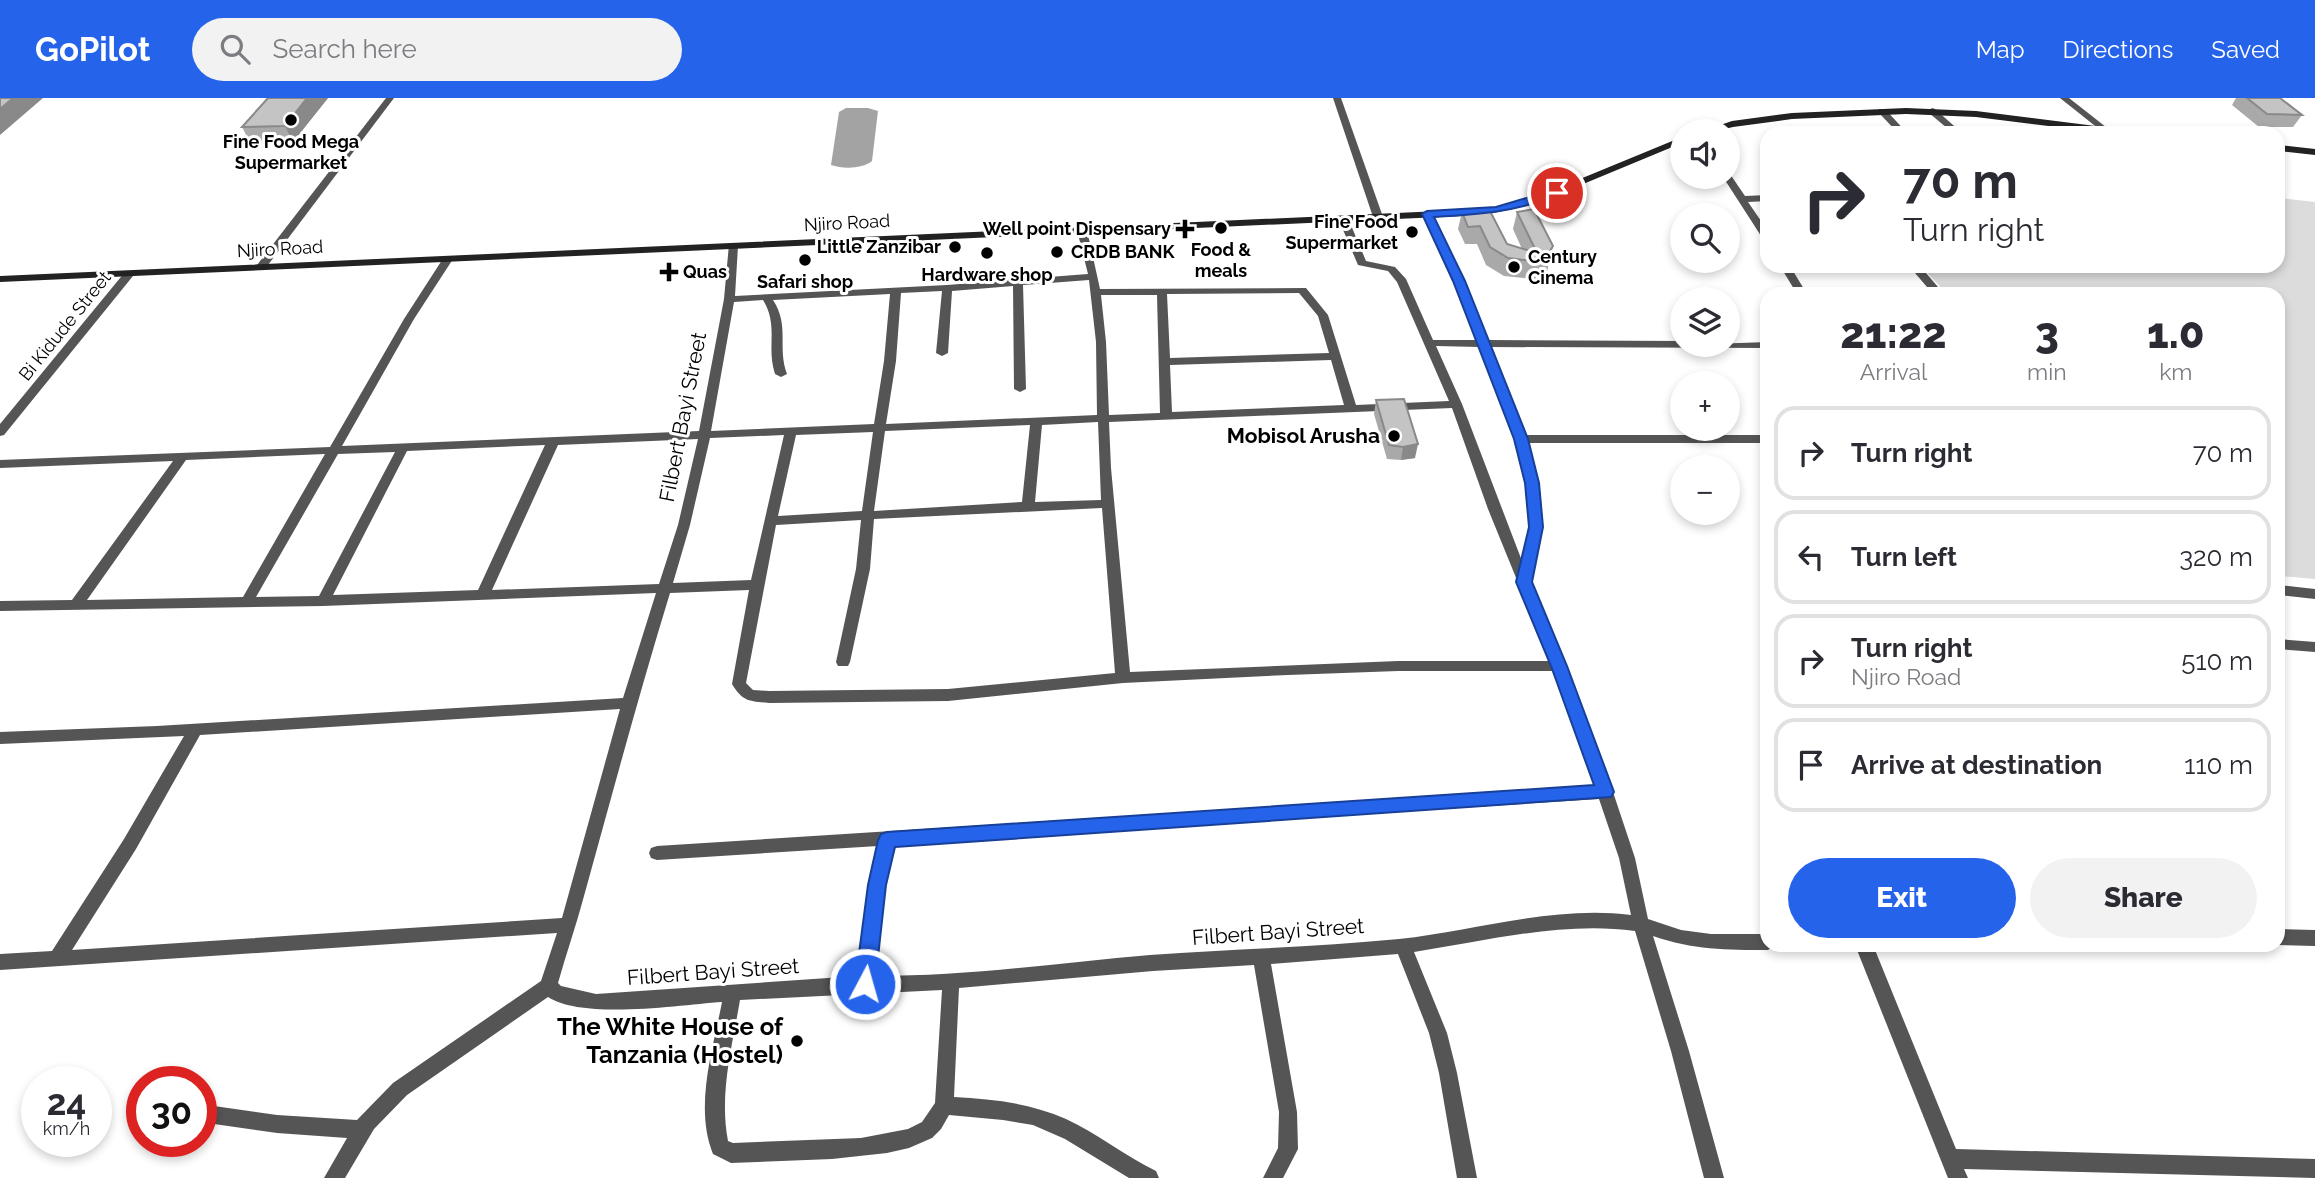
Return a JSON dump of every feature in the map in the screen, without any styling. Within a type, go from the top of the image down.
[{"type":"street","points":[[261,267],[390,98]]},
{"type":"street","points":[[1337,98],[1378,217]]},
{"type":"street","points":[[2064,98],[2100,126]]},
{"type":"street","points":[[1740,125],[1776,118],[1882,111],[1932,111],[2068,126]]},
{"type":"street","points":[[1882,111],[1896,126]]},
{"type":"street","points":[[1932,111],[1950,126]]},
{"type":"street","name":"Njiro Road","points":[[0,279],[1496,211],[1521,206],[1670,145]]},
{"type":"street","points":[[2285,149],[2315,152]]},
{"type":"street","points":[[1737,189],[1760,226]]},
{"type":"street","points":[[1744,199],[1760,198]]},
{"type":"street","points":[[1427,214],[1459,281],[1521,439],[1532,483],[1536,527],[1524,582]]},
{"type":"street","points":[[1343,218],[1362,262],[1391,269],[1402,281],[1456,404],[1559,666],[1627,858],[1641,924],[1684,1063],[1714,1178]]},
{"type":"street","points":[[1082,230],[1096,292],[1107,504],[1122,678]]},
{"type":"street","name":"Filbert Bayi Street","points":[[733,246],[729,299],[705,435],[684,525],[629,704],[549,986],[556,993],[596,1002],[951,981],[1403,946],[1545,924],[1611,920],[1641,924],[1681,938],[1711,942],[1760,942]]},
{"type":"street","points":[[246,603],[409,319],[448,259]]},
{"type":"street","points":[[1920,273],[1932,287]]},
{"type":"street","name":"Bi Kidude Street","points":[[0,432],[129,274]]},
{"type":"street","points":[[729,299],[947,288],[1094,276]]},
{"type":"street","points":[[1018,283],[1020,389]]},
{"type":"street","points":[[942,353],[947,288]]},
{"type":"street","points":[[1096,292],[1298,288],[1305,291],[1323,316],[1351,408]]},
{"type":"street","points":[[843,662],[863,569],[867,514],[890,361],[896,290]]},
{"type":"street","points":[[1162,291],[1166,415]]},
{"type":"street","points":[[765,296],[779,319],[775,361],[780,374]]},
{"type":"street","points":[[1430,343],[1760,345]]},
{"type":"street","points":[[1165,362],[1336,356]]},
{"type":"street","points":[[0,464],[1456,404]]},
{"type":"street","points":[[1028,506],[1036,421]]},
{"type":"street","points":[[791,432],[756,585],[739,676],[743,690],[749,695],[948,695],[1122,678],[1398,666],[1559,666]]},
{"type":"street","points":[[1521,439],[1760,439]]},
{"type":"street","points":[[483,594],[553,442]]},
{"type":"street","points":[[323,601],[402,449]]},
{"type":"street","points":[[76,605],[181,457]]},
{"type":"street","points":[[770,521],[867,514],[1107,504]]},
{"type":"street","points":[[0,606],[323,601],[756,585]]},
{"type":"street","points":[[2285,591],[2315,594]]},
{"type":"street","points":[[2285,644],[2315,647]]},
{"type":"street","points":[[0,738],[194,731],[379,716],[629,704]]},
{"type":"street","points":[[58,957],[130,844],[194,731]]},
{"type":"street","points":[[657,853],[1605,792]]},
{"type":"street","points":[[865,984],[877,885],[887,840]]},
{"type":"street","points":[[0,962],[568,925]]},
{"type":"street","points":[[2285,937],[2315,937]]},
{"type":"street","points":[[1403,946],[1438,1033],[1467,1178]]},
{"type":"street","points":[[1867,952],[1958,1178]]},
{"type":"street","points":[[1261,956],[1288,1112],[1288,1149],[1273,1178]]},
{"type":"street","points":[[732,993],[717,1091],[715,1132],[720,1147],[731,1153],[889,1143],[927,1130],[935,1122],[944,1105],[951,981]]},
{"type":"street","points":[[334,1178],[362,1130],[400,1089],[549,986]]},
{"type":"street","points":[[944,1105],[1029,1114],[1059,1125],[1129,1169],[1149,1178]]},
{"type":"street","points":[[217,1115],[277,1124],[362,1130]]},
{"type":"street","points":[[1951,1159],[2158,1172],[2315,1169]]},
{"type":"shaded area","points":[[846,108],[878,111],[872,161],[863,166],[847,168],[831,165],[839,112]]},
{"type":"shaded area","points":[[2285,199],[2315,202],[2315,579],[2285,576],[2285,287],[1940,287],[1928,273],[2285,273]]},
{"type":"building","points":[[0,98],[13,98],[0,109]]},
{"type":"building","points":[[268,98],[307,98],[285,126],[242,127]]},
{"type":"building","points":[[2247,98],[2280,98],[2302,115],[2267,114]]},
{"type":"building","points":[[1534,209],[1553,246],[1547,256],[1550,257],[1549,263],[1508,258],[1490,247],[1480,226],[1468,227],[1462,212],[1490,211],[1507,244],[1537,253],[1517,212]]},
{"type":"building","points":[[1404,399],[1418,444],[1403,447],[1389,445],[1376,400]]},
{"type":"place","name":"Fine Food Mega Supermarket","points":[[291,120]]},
{"type":"place","name":"Food & meals","points":[[1221,228]]},
{"type":"place","name":"Well point Dispensary","points":[[1185,229]]},
{"type":"place","name":"Fine Food Supermarket","points":[[1412,232]]},
{"type":"place","name":"Little Zanzibar","points":[[955,247]]},
{"type":"place","name":"CRDB BANK","points":[[1057,252]]},
{"type":"place","name":"Hardware shop","points":[[987,253]]},
{"type":"place","name":"Safari shop","points":[[805,260]]},
{"type":"place","name":"Century Cinema","points":[[1514,267]]},
{"type":"place","name":"Quas","points":[[669,272]]},
{"type":"place","name":"Mobisol Arusha","points":[[1394,436]]},
{"type":"place","name":"The White House of Tanzania (Hostel)","points":[[797,1041]]},
{"type":"route","points":[[865,984],[877,885],[887,840],[1605,792],[1559,666],[1524,582],[1536,527],[1532,483],[1521,439],[1459,281],[1427,214],[1496,211],[1521,206],[1557,193]]}]
